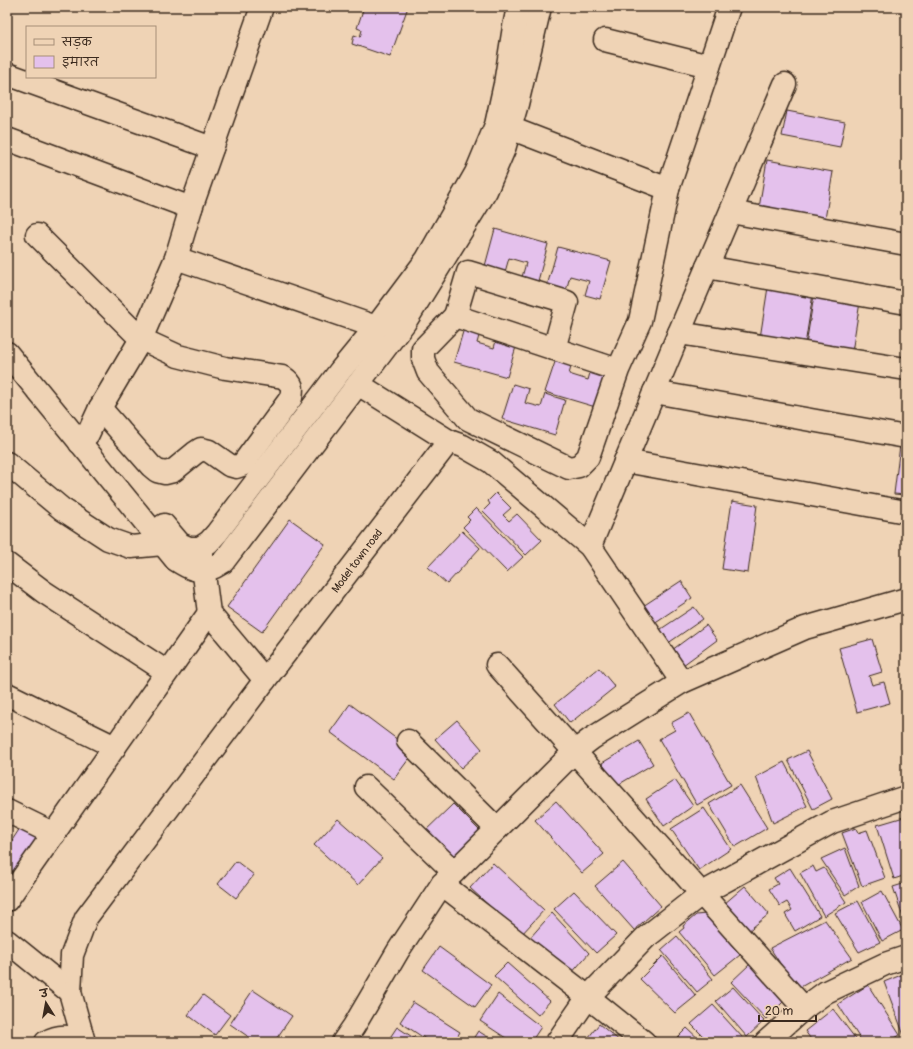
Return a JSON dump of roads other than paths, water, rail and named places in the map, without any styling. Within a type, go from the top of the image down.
[{"type":"street","points":[[84,439],[100,408],[141,339],[176,258],[191,208],[262,7]]},
{"type":"street","points":[[7,353],[180,544],[188,548],[200,548],[209,542],[427,259],[476,173],[496,125],[505,84],[518,7]]},
{"type":"street","points":[[7,336],[176,560],[188,568],[199,571],[212,568],[223,562],[405,322],[486,191],[504,149],[517,104],[540,7]]},
{"type":"street","points":[[554,349],[567,302],[468,272],[455,316],[423,349],[423,359],[428,372],[468,419],[569,468],[579,466],[588,457],[618,370],[640,321],[668,189],[729,7]]},
{"type":"street","points":[[605,40],[709,66]]},
{"type":"street","points":[[7,74],[212,148]]},
{"type":"street","points":[[590,546],[785,84]]},
{"type":"street","points":[[510,128],[668,189]]},
{"type":"street","points":[[7,139],[191,208]]},
{"type":"street","points":[[731,212],[906,244]]},
{"type":"street","points":[[37,235],[141,339],[178,356],[225,368],[283,377],[290,382],[293,389],[291,398],[242,465],[236,467],[229,465],[209,451],[201,449],[173,471],[165,473],[157,471],[100,408]]},
{"type":"street","points":[[176,258],[376,327]]},
{"type":"street","points":[[707,267],[906,303]]},
{"type":"street","points":[[455,316],[618,370]]},
{"type":"street","points":[[679,333],[906,369]]},
{"type":"street","points":[[340,371],[358,384],[449,441],[463,446],[491,462],[590,546],[682,682]]},
{"type":"street","points":[[654,392],[906,437]]},
{"type":"street","name":"Model town road","points":[[84,1042],[70,992],[72,955],[86,918],[265,680],[449,441]]},
{"type":"street","points":[[625,461],[906,512]]},
{"type":"street","points":[[7,463],[62,509],[108,540],[131,547],[163,544]]},
{"type":"street","points":[[200,548],[209,613],[265,680]]},
{"type":"street","points":[[7,564],[44,592],[168,672]]},
{"type":"street","points":[[343,1042],[398,951],[448,878],[574,752],[591,739],[682,682],[805,628],[906,599]]},
{"type":"street","points":[[7,900],[209,613]]},
{"type":"street","points":[[497,665],[804,1008]]},
{"type":"street","points":[[7,694],[115,747]]},
{"type":"street","points":[[408,741],[497,829]]},
{"type":"street","points":[[366,787],[448,878],[588,997],[644,1042]]},
{"type":"street","points":[[557,1042],[588,997],[645,938],[701,894],[832,822],[906,797]]},
{"type":"street","points":[[7,811],[54,834]]},
{"type":"street","points":[[7,941],[70,992]]},
{"type":"street","points":[[766,1042],[804,1008],[826,992],[886,964],[906,957]]},
{"type":"street","points":[[46,1042],[52,1038],[63,1036],[84,1042]]}]
